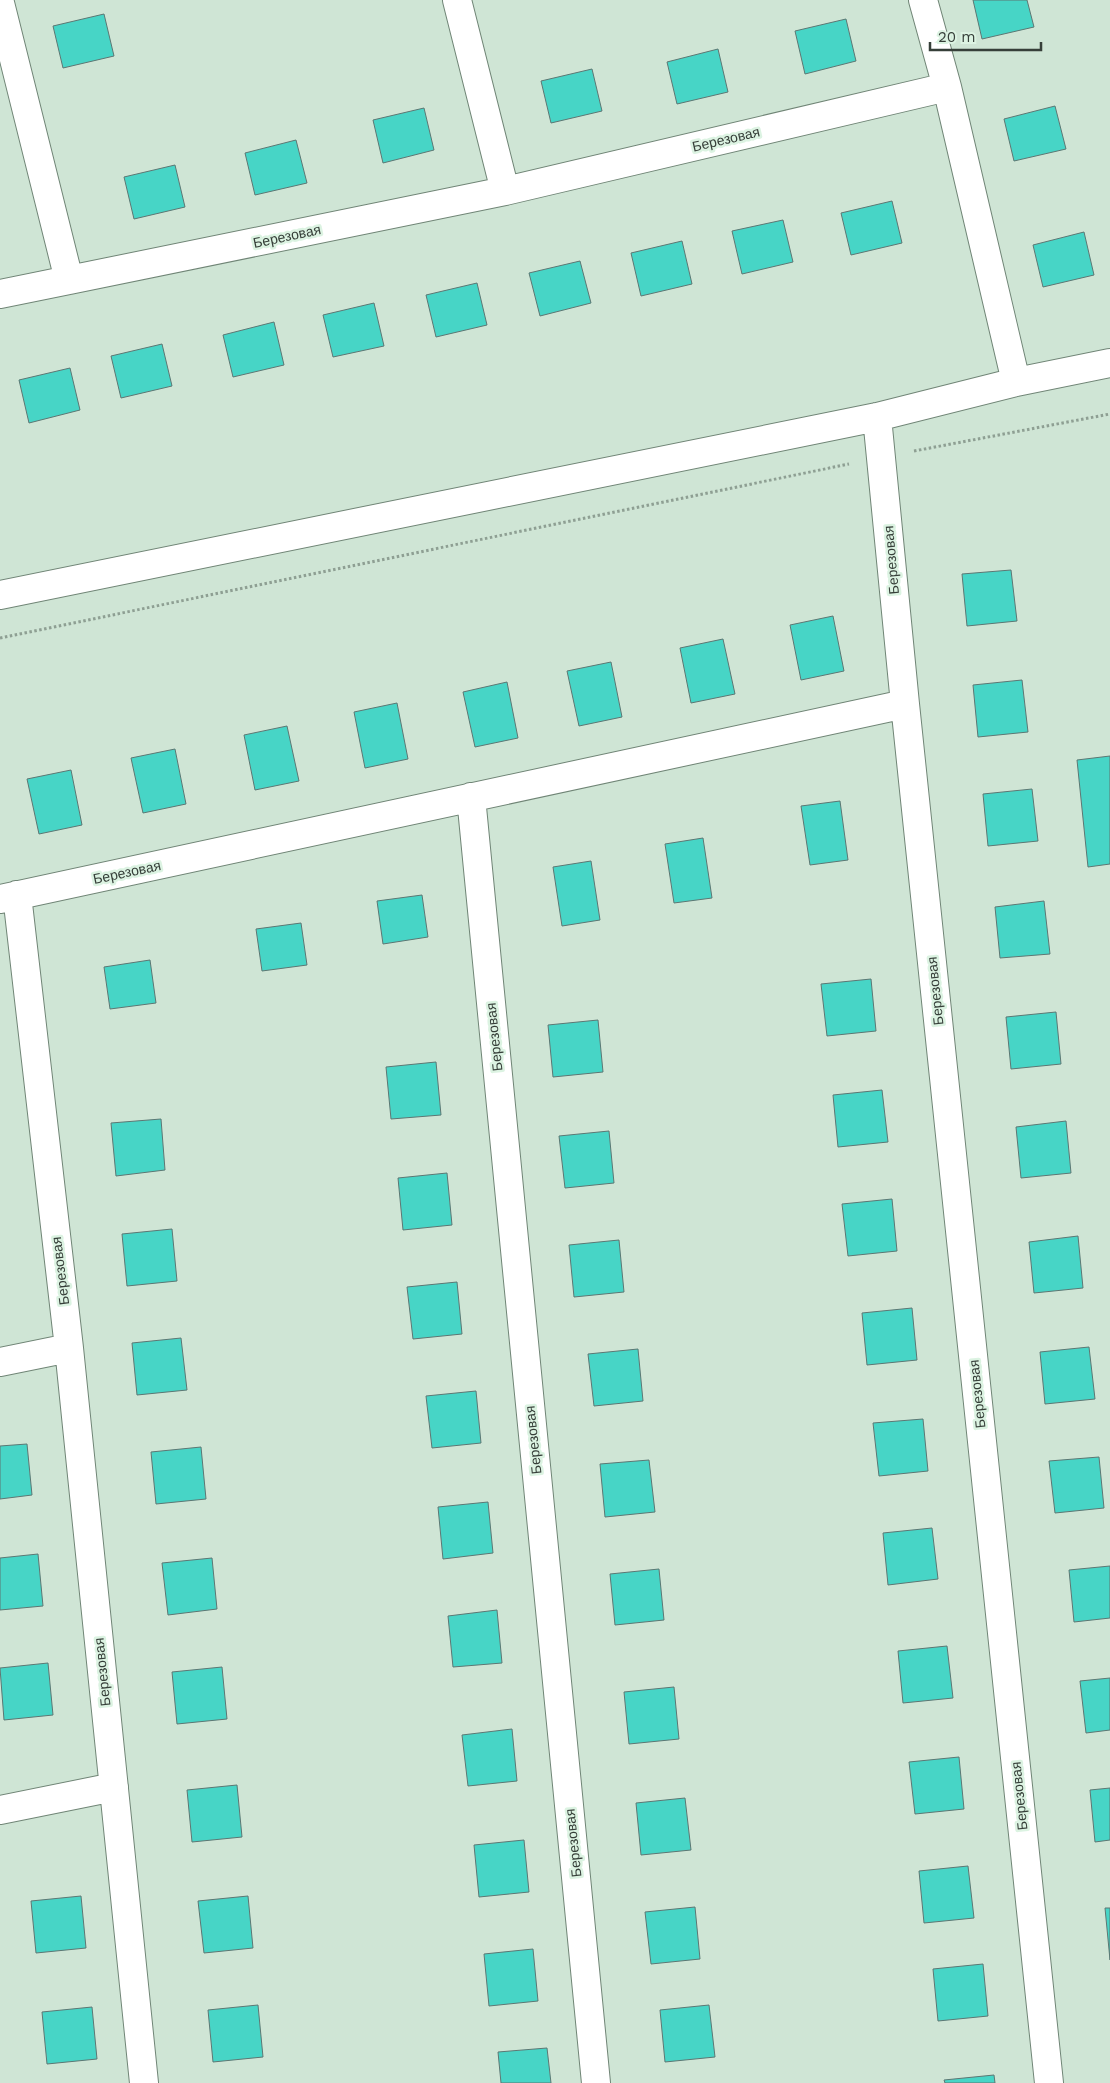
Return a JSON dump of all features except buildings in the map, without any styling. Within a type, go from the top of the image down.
[{"type":"street","points":[[457,0],[505,191]]},
{"type":"street","points":[[924,0],[1016,382]]},
{"type":"street","points":[[0,3],[69,280]]},
{"type":"street","name":"Березовая","points":[[0,294],[505,191],[946,87]]},
{"type":"street","points":[[0,595],[877,417],[1016,382],[1110,363]]},
{"type":"street","name":"Березовая","points":[[877,417],[905,704],[1049,2083]]},
{"type":"street","name":"Березовая","points":[[144,2083],[69,1348],[9,897],[905,704]]},
{"type":"street","name":"Березовая","points":[[471,797],[596,2083]]},
{"type":"street","points":[[0,1362],[69,1348]]},
{"type":"street","points":[[0,1810],[114,1787]]},
{"type":"path","points":[[0,638],[881,457],[1110,414]]}]
